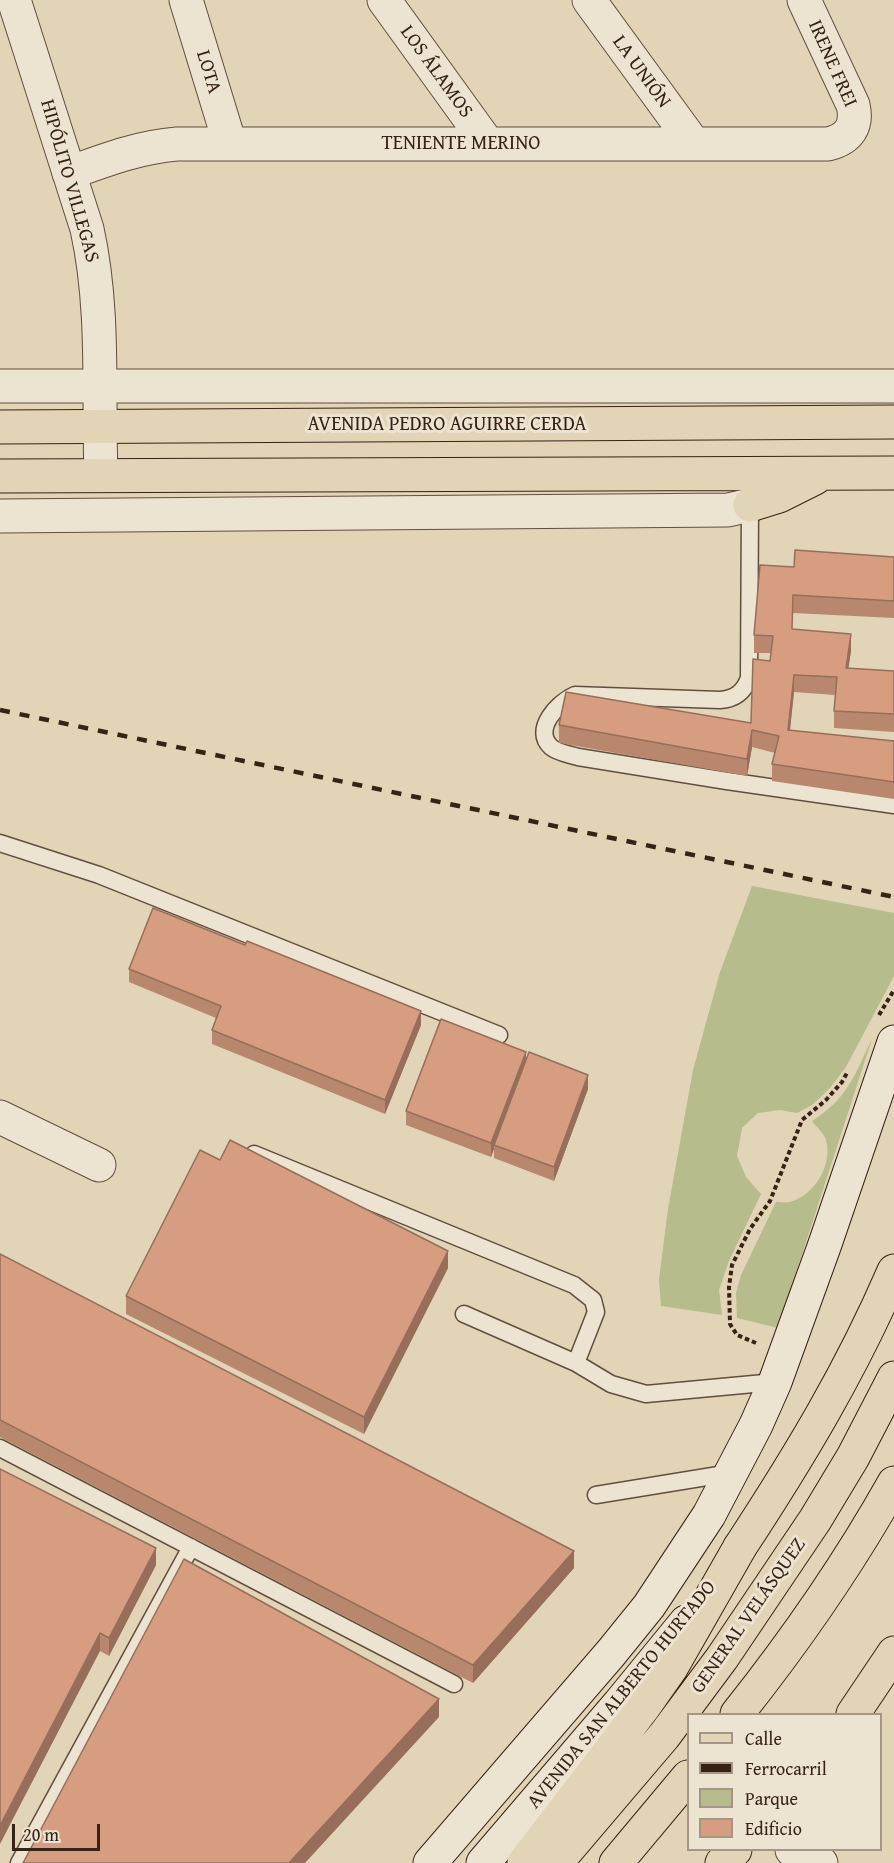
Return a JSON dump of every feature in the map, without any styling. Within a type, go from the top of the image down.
[{"type":"main road","name":"AVENIDA PEDRO AGUIRRE CERDA","points":[[0,428],[894,422]]},
{"type":"main road","points":[[750,505],[779,496],[822,474]]},
{"type":"main road","points":[[0,476],[894,474]]},
{"type":"main road","name":"AVENIDA SAN ALBERTO HURTADO","points":[[740,1547],[814,1432],[847,1372],[894,1271]]},
{"type":"main road","name":"GENERAL VELÁSQUEZ","points":[[556,1863],[664,1736],[723,1658],[815,1520],[853,1457],[894,1378]]},
{"type":"main road","points":[[738,1713],[793,1641],[835,1580],[894,1483]]},
{"type":"main road","points":[[525,1863],[671,1668],[740,1547]]},
{"type":"main road","points":[[854,1713],[894,1653]]},
{"type":"main road","points":[[616,1863],[687,1778]]},
{"type":"main road","points":[[723,1863],[734,1851]]},
{"type":"street","name":"HIPÓLITO VILLEGAS","points":[[14,0],[87,229],[96,277],[101,475]]},
{"type":"street","name":"LOTA","points":[[186,0],[230,144]]},
{"type":"street","name":"LOS ÁLAMOS","points":[[384,0],[488,144]]},
{"type":"street","name":"LA UNIÓN","points":[[589,0],[694,144]]},
{"type":"street","name":"IRENE FREI","points":[[804,0],[853,105],[855,122],[852,129]]},
{"type":"street","name":"TENIENTE MERINO","points":[[69,173],[128,152],[153,146],[828,144],[846,137],[852,129]]},
{"type":"street","name":"AVENIDA PEDRO AGUIRRE CERDA","points":[[0,386],[894,386]]},
{"type":"street","points":[[0,516],[728,510],[750,505]]},
{"type":"street","points":[[430,1863],[649,1606],[688,1548],[732,1473],[780,1368],[894,1042]]},
{"type":"street","points":[[0,1117],[99,1165]]},
{"type":"street","name":"AVENIDA SAN ALBERTO HURTADO","points":[[483,1863],[666,1648],[740,1547]]},
{"type":"street","points":[[794,1851],[821,1863]]},
{"type":"lane","points":[[750,505],[749,678],[741,692],[728,699],[720,700],[575,695],[555,707],[549,717],[545,732],[547,743],[557,751],[578,757],[894,805]]},
{"type":"lane","points":[[0,843],[99,875],[499,1035]]},
{"type":"lane","points":[[244,1150],[574,1285],[592,1300],[596,1312],[576,1363]]},
{"type":"lane","points":[[464,1314],[576,1363],[611,1384],[646,1394],[780,1368]]},
{"type":"lane","points":[[0,1448],[454,1684]]},
{"type":"lane","points":[[596,1495],[732,1473]]},
{"type":"lane","points":[[19,1863],[191,1547]]},
{"type":"path","points":[[780,1368],[737,1335],[730,1324],[729,1287],[732,1265],[750,1229],[770,1201],[802,1120]]},
{"type":"green space","points":[[752,886],[894,913],[894,976],[846,1067],[830,1088],[812,1105],[797,1113],[780,1110],[758,1113],[742,1128],[737,1156],[746,1177],[761,1194],[729,1261],[719,1290],[722,1315],[661,1306],[659,1279],[668,1209],[693,1070],[720,972]]},
{"type":"green space","points":[[872,1039],[778,1328],[737,1318],[736,1293],[741,1275],[776,1202],[790,1202],[807,1193],[814,1186],[824,1168],[827,1159],[826,1140],[812,1121],[842,1095],[855,1075]]},
{"type":"building","points":[[795,550],[894,557],[894,601],[793,595],[792,629],[851,634],[846,668],[894,671],[894,714],[834,711],[837,677],[794,675],[788,730],[894,741],[894,782],[772,764],[779,736],[752,730],[747,759],[559,725],[566,692],[751,723],[753,659],[770,661],[773,636],[754,635],[760,565],[794,567]]},
{"type":"building","points":[[153,908],[245,945],[247,941],[421,1011],[385,1100],[212,1030],[221,1006],[129,969]]},
{"type":"building","points":[[441,1019],[526,1052],[491,1143],[406,1111]]},
{"type":"building","points":[[529,1052],[588,1075],[554,1167],[494,1145]]},
{"type":"building","points":[[230,1140],[448,1251],[364,1417],[126,1296],[200,1150],[220,1160]]},
{"type":"building","points":[[0,1254],[574,1551],[473,1665],[0,1420]]},
{"type":"building","points":[[0,1469],[156,1548],[109,1638],[100,1633],[0,1826]]},
{"type":"building","points":[[184,1559],[439,1699],[289,1863],[23,1863]]},
{"type":"railway","points":[[0,710],[894,897]]}]
